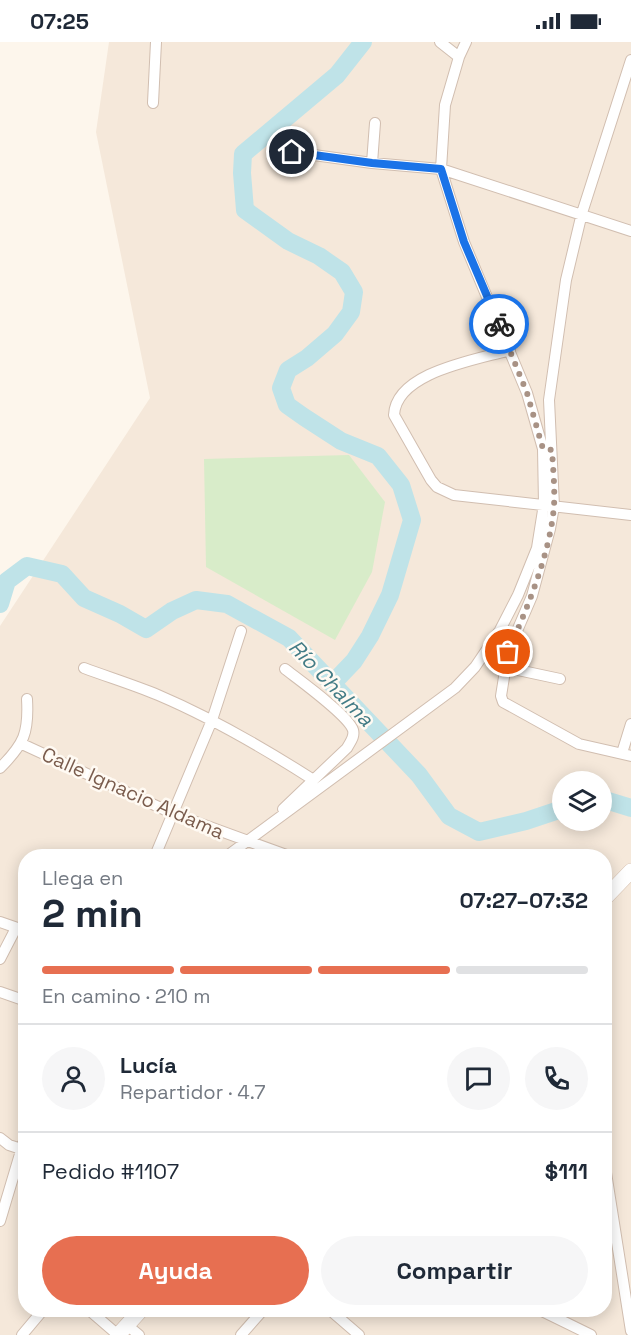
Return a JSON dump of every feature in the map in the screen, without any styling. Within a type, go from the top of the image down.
[{"type":"street","points":[[153,103],[156,42]]},
{"type":"street","points":[[440,42],[459,57]]},
{"type":"street","points":[[466,42],[459,57],[446,105],[441,169],[464,242],[510,350],[548,449]]},
{"type":"street","points":[[631,60],[582,213],[566,280],[549,400],[549,505],[541,567],[532,596],[508,652],[501,696],[503,702],[579,744],[598,750],[626,754],[631,724]]},
{"type":"street","points":[[372,163],[375,123]]},
{"type":"street","points":[[292,152],[372,163],[441,169],[582,213],[631,231]]},
{"type":"street","points":[[510,350],[429,374],[413,382],[397,400],[394,415],[431,480],[454,495],[631,515]]},
{"type":"street","points":[[236,849],[455,688],[475,667],[500,630],[530,568],[549,505]]},
{"type":"street","points":[[158,849],[212,720],[241,631]]},
{"type":"street","points":[[504,667],[560,679]]},
{"type":"street","points":[[84,668],[156,694],[212,720],[262,747],[312,779]]},
{"type":"street","points":[[264,829],[312,779],[339,756],[352,740],[354,733],[332,706],[285,669]]},
{"type":"street","points":[[0,768],[22,744],[26,734],[27,699]]},
{"type":"street","name":"Calle Ignacio Aldama","points":[[22,744],[174,814],[268,849]]},
{"type":"street","points":[[612,891],[631,871]]},
{"type":"street","points":[[0,922],[18,928]]},
{"type":"street","points":[[0,959],[18,933]]},
{"type":"street","points":[[0,992],[18,998]]},
{"type":"street","points":[[1,1141],[18,1148]]},
{"type":"street","points":[[0,1221],[18,1159]]},
{"type":"street","points":[[612,1209],[627,1290],[631,1331]]},
{"type":"street","points":[[22,1335],[37,1317]]},
{"type":"street","points":[[101,1317],[127,1333]]},
{"type":"street","points":[[127,1333],[137,1317]]},
{"type":"street","points":[[127,1333],[145,1317]]},
{"type":"street","points":[[241,1335],[257,1317]]},
{"type":"street","points":[[338,1317],[360,1335]]},
{"type":"street","points":[[554,1317],[591,1335]]},
{"type":"shaded area","points":[[109,42],[631,42],[631,1335],[0,1335],[0,626],[150,398],[96,132]]},
{"type":"green space","points":[[349,455],[385,502],[372,572],[335,640],[206,567],[204,459]]},
{"type":"waterway","points":[[332,684],[354,661],[370,636],[390,595],[412,520],[401,485],[378,456],[341,441],[287,405],[281,388],[288,370],[307,358],[335,334],[351,312],[354,292],[342,272],[319,256],[288,241],[245,210],[242,173],[243,154],[337,75],[363,42]]},
{"type":"waterway","name":"Río Chalma","points":[[0,604],[7,581],[27,566],[62,574],[84,598],[146,629],[172,611],[196,600],[227,604],[289,638],[419,775],[449,816],[479,832],[552,812]]},
{"type":"waterway","name":"Río Chalma","points":[[612,802],[631,808]]},
{"type":"way so far","points":[[499,324],[527,393],[543,449],[552,450],[554,506],[541,567],[532,596],[508,652]]},
{"type":"route","points":[[292,152],[372,163],[441,169],[464,242],[499,324]]}]
